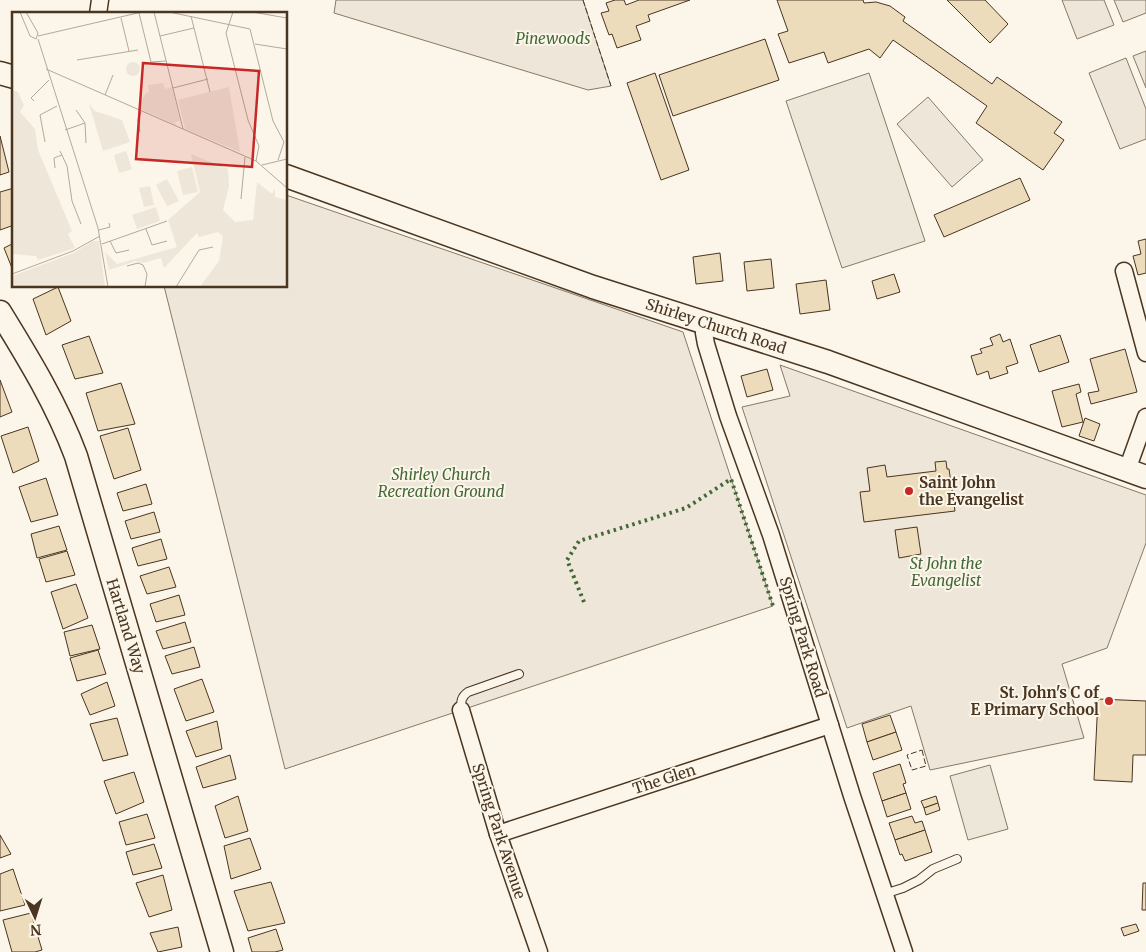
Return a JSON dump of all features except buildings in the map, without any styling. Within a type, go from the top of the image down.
[{"type":"street","name":"Shirley Church Road","points":[[288,177],[593,287],[828,362],[1137,473]]},
{"type":"street","points":[[1124,271],[1146,353]]},
{"type":"street","name":"Hartland Way","points":[[0,312],[37,372],[58,412],[76,456],[222,952]]},
{"type":"street","name":"Spring Park Road","points":[[705,322],[706,344],[725,407],[771,535],[830,725],[904,952]]},
{"type":"street","points":[[1137,473],[1146,417]]},
{"type":"street","name":"Spring Park Avenue","points":[[461,710],[498,834],[539,952]]},
{"type":"street","name":"The Glen","points":[[498,834],[830,725]]},
{"type":"lane","points":[[461,710],[461,701],[468,692],[519,674]]},
{"type":"lane","points":[[884,894],[903,888],[919,880],[933,868],[957,859]]},
{"type":"green space","name":"Pinewoods","points":[[336,0],[583,0],[611,86],[588,90],[334,13]]},
{"type":"green space","points":[[1062,0],[1104,0],[1114,25],[1077,39]]},
{"type":"green space","points":[[1114,0],[1146,0],[1146,13],[1123,22]]},
{"type":"green space","points":[[1146,51],[1146,88],[1133,56]]},
{"type":"green space","points":[[1126,58],[1146,109],[1146,139],[1120,149],[1089,73]]},
{"type":"green space","points":[[928,97],[983,160],[952,187],[897,124]]},
{"type":"green space","name":"Shirley Church Recreation Ground","points":[[288,196],[683,332],[773,606],[285,769],[165,288],[288,288]]},
{"type":"green space","name":"St John the Evangelist","points":[[780,365],[1146,495],[1146,543],[1107,648],[1062,664],[1084,738],[930,770],[911,706],[847,728],[742,407],[790,396]]},
{"type":"shaded area","points":[[869,73],[925,241],[842,268],[786,101]]},
{"type":"shaded area","points":[[990,765],[1008,829],[968,840],[950,776]]},
{"type":"hedge","points":[[584,602],[567,560],[579,541],[686,508],[731,479],[773,606]]},
{"type":"fence","points":[[583,0],[611,86]]},
{"type":"fence","points":[[922,750],[926,766],[912,770],[907,755],[922,750]]},
{"type":"place","name":"Saint John the Evangelist","points":[[909,491]]},
{"type":"place","name":"St. John's C of E Primary School","points":[[1109,701]]}]
